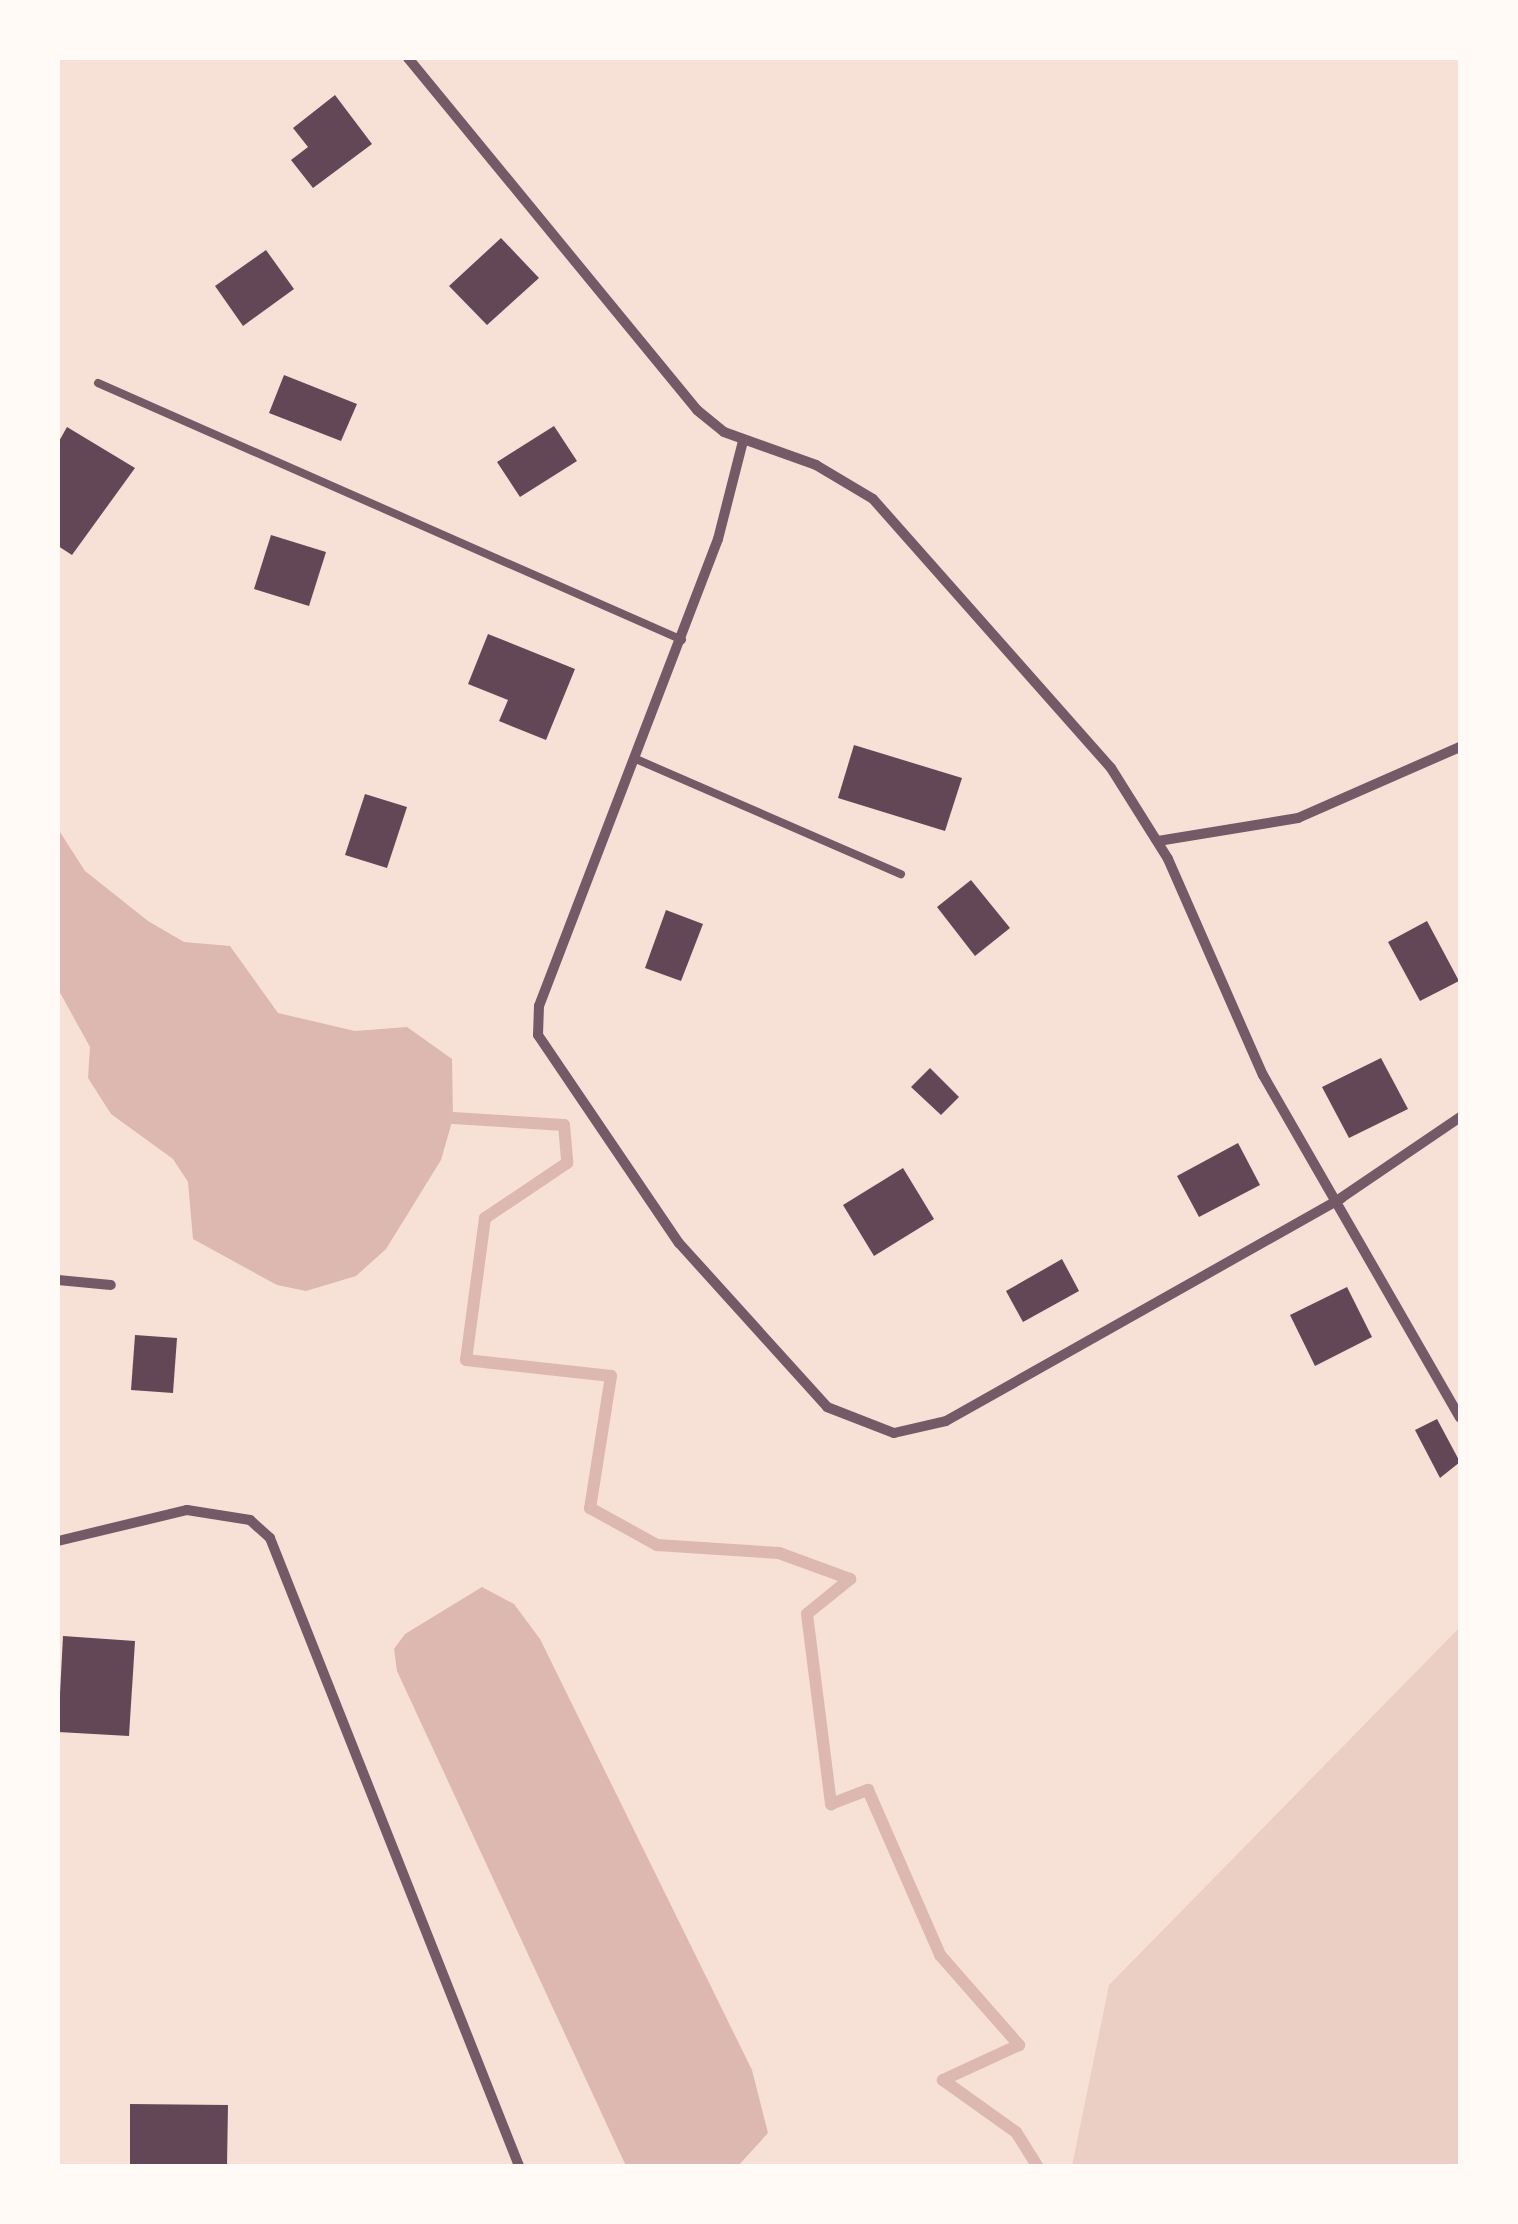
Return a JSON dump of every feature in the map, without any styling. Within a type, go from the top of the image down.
[{"type":"street","points":[[408,58],[697,410],[744,441],[816,465],[908,531],[1111,768],[1158,842],[1263,1075],[1341,1198],[1460,1417]]},
{"type":"street","points":[[744,441],[682,640],[539,1006],[538,1035],[692,1256],[827,1407],[894,1433],[946,1421],[1341,1198],[1460,1118]]},
{"type":"street","points":[[1158,842],[1298,818],[1460,747]]},
{"type":"street","points":[[58,1280],[111,1286]]},
{"type":"street","points":[[58,1541],[187,1510],[250,1520],[270,1538],[519,2166]]},
{"type":"lane","points":[[98,383],[682,640]]},
{"type":"lane","points":[[636,759],[901,874]]},
{"type":"shaded area","points":[[58,829],[85,871],[148,921],[184,942],[230,946],[278,1013],[355,1031],[407,1027],[452,1059],[453,1118],[441,1160],[386,1249],[356,1276],[306,1291],[277,1285],[193,1239],[188,1182],[173,1159],[111,1114],[88,1078],[90,1047],[58,989]]},
{"type":"shaded area","points":[[482,1587],[514,1604],[540,1639],[752,2070],[768,2133],[738,2166],[626,2166],[397,1671],[394,1649],[405,1634]]},
{"type":"shaded area","points":[[1460,1627],[1460,2166],[1072,2166],[1109,1985]]},
{"type":"building","points":[[335,95],[372,144],[313,188],[291,160],[308,147],[293,128]]},
{"type":"building","points":[[501,238],[539,278],[487,325],[449,286]]},
{"type":"building","points":[[266,250],[294,289],[243,326],[215,286]]},
{"type":"building","points":[[284,375],[357,404],[341,441],[269,413]]},
{"type":"building","points":[[554,426],[577,461],[520,497],[497,462]]},
{"type":"building","points":[[67,427],[135,468],[72,555],[58,546],[58,443]]},
{"type":"building","points":[[271,535],[326,552],[309,606],[254,589]]},
{"type":"building","points":[[488,634],[575,669],[546,740],[499,721],[508,700],[468,684]]},
{"type":"building","points":[[854,745],[962,778],[945,831],[838,798]]},
{"type":"building","points":[[365,794],[407,807],[387,868],[345,855]]},
{"type":"building","points":[[971,880],[1010,928],[975,956],[937,907]]},
{"type":"building","points":[[666,910],[703,924],[681,981],[645,968]]},
{"type":"building","points":[[1427,921],[1459,981],[1420,1001],[1388,942]]},
{"type":"building","points":[[1381,1058],[1408,1109],[1349,1138],[1322,1087]]},
{"type":"building","points":[[930,1068],[959,1097],[941,1115],[911,1087]]},
{"type":"building","points":[[1238,1143],[1260,1185],[1199,1217],[1177,1176]]},
{"type":"building","points":[[903,1168],[934,1219],[874,1256],[843,1205]]},
{"type":"building","points":[[1062,1259],[1079,1291],[1023,1322],[1006,1291]]},
{"type":"building","points":[[1347,1287],[1372,1337],[1315,1366],[1290,1315]]},
{"type":"building","points":[[135,1335],[177,1338],[173,1393],[131,1390]]},
{"type":"building","points":[[1437,1419],[1460,1462],[1440,1478],[1415,1430]]},
{"type":"building","points":[[63,1636],[135,1641],[129,1736],[58,1732]]},
{"type":"building","points":[[130,2104],[228,2105],[227,2166],[130,2166]]},
{"type":"waterway","points":[[453,1118],[564,1125],[567,1163],[485,1218],[466,1360],[611,1376],[590,1508],[657,1545],[779,1553],[850,1579],[807,1614],[831,1804],[868,1790],[940,1955],[1019,2045],[943,2080],[1016,2132],[1037,2166]]}]
